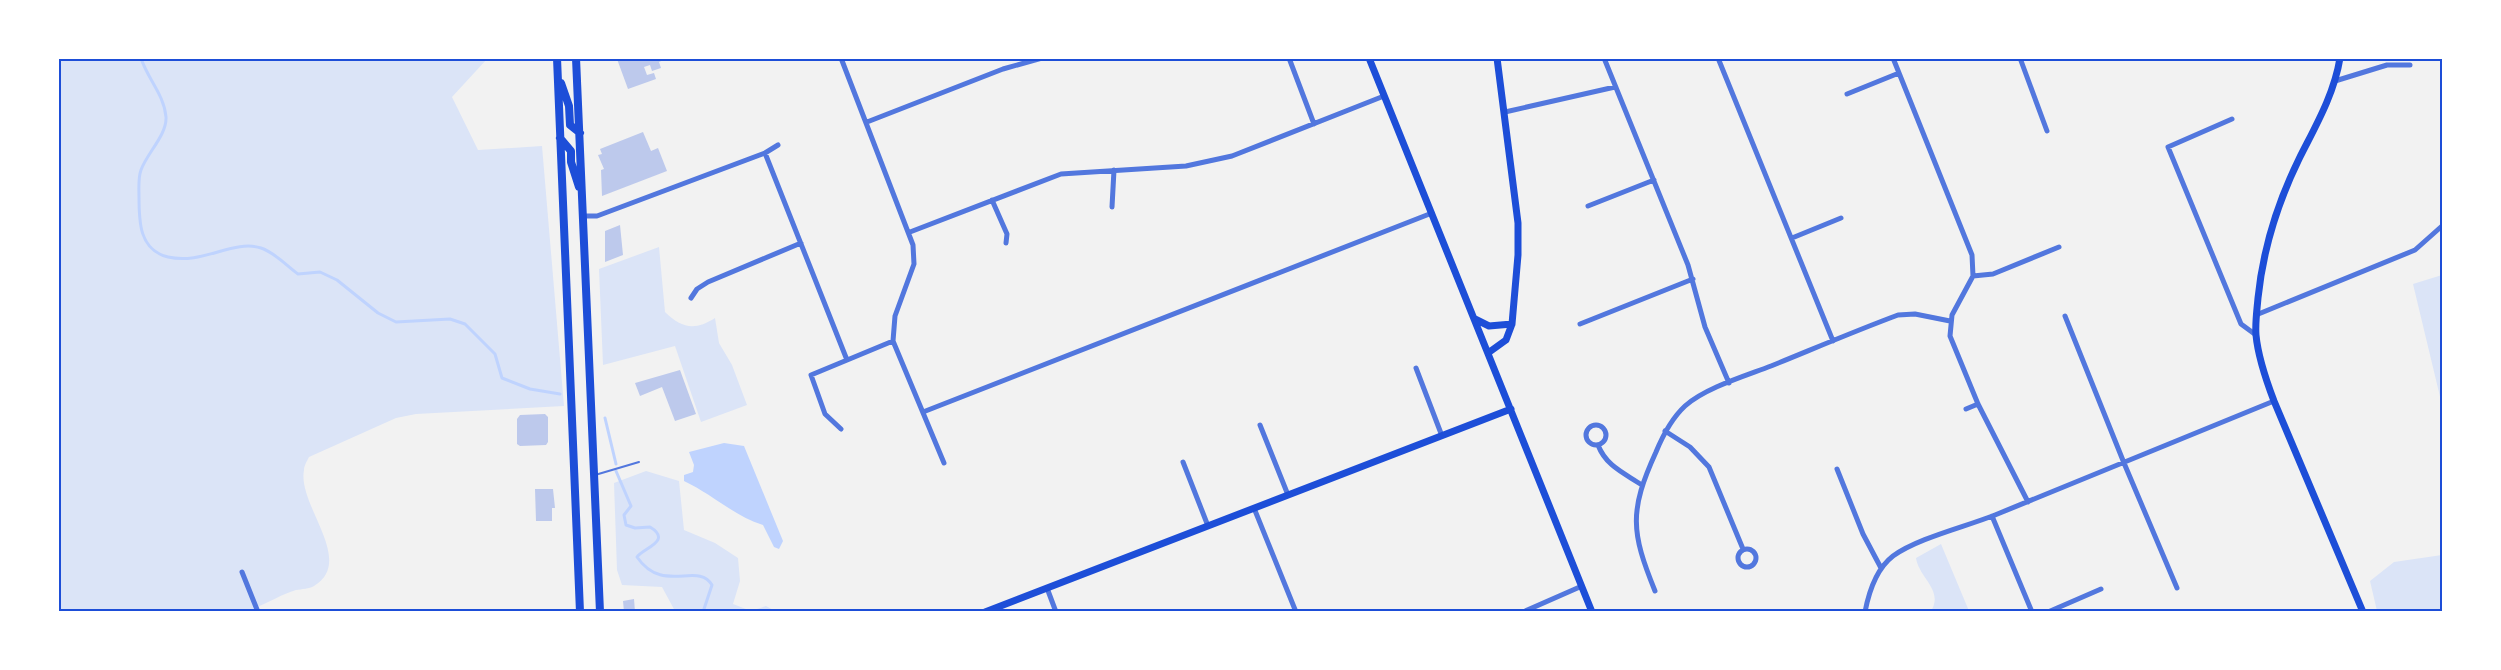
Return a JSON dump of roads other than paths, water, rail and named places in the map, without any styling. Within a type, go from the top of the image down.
[{"type":"main road","points":[[557,58],[580,612]]},
{"type":"main road","points":[[576,58],[600,612]]},
{"type":"main road","points":[[1369,58],[1592,612]]},
{"type":"main road","points":[[1488,353],[1506,340],[1512,324],[1517,286],[1518,223],[1497,58]]},
{"type":"main road","points":[[2340,58],[2335,81],[2318,121],[2279,201],[2265,251],[2256,315],[2256,335],[2264,375],[2274,401],[2363,612]]},
{"type":"main road","points":[[558,73],[569,106],[570,125],[580,133]]},
{"type":"main road","points":[[560,138],[571,151],[571,162],[582,197]]},
{"type":"main road","points":[[1474,318],[1489,326],[1512,324]]},
{"type":"main road","points":[[985,612],[1511,409]]},
{"type":"street","points":[[841,58],[910,232],[914,264],[895,316],[892,341],[944,463]]},
{"type":"street","points":[[867,122],[1003,69],[1042,58]]},
{"type":"street","points":[[1289,58],[1314,124]]},
{"type":"street","points":[[1604,58],[1654,180],[1692,279],[1705,327],[1729,383]]},
{"type":"street","points":[[1718,58],[1833,341]]},
{"type":"street","points":[[1893,58],[1965,233],[1973,258],[1973,276],[1950,321],[1950,336],[1978,404],[2028,502]]},
{"type":"street","points":[[2020,58],[2047,131]]},
{"type":"street","points":[[2335,81],[2387,65],[2410,65]]},
{"type":"street","points":[[1847,94],[1899,73]]},
{"type":"street","points":[[1505,112],[1615,87]]},
{"type":"street","points":[[910,232],[1061,174],[1208,163],[1384,96]]},
{"type":"street","points":[[2232,119],[2168,147],[2241,324],[2256,335]]},
{"type":"street","points":[[583,216],[597,216],[765,153],[778,145]]},
{"type":"street","points":[[765,153],[848,360]]},
{"type":"street","points":[[1112,207],[1114,170]]},
{"type":"street","points":[[1588,206],[1654,180]]},
{"type":"street","points":[[992,200],[1006,234],[1006,243]]},
{"type":"street","points":[[923,412],[1432,213]]},
{"type":"street","points":[[1792,238],[1841,218]]},
{"type":"street","points":[[2256,315],[2415,250],[2442,226]]},
{"type":"street","points":[[691,298],[697,289],[708,282],[801,243]]},
{"type":"street","points":[[1973,276],[1993,274],[2059,247]]},
{"type":"street","points":[[1580,324],[1692,279]]},
{"type":"street","points":[[1655,591],[1639,550],[1636,509],[1642,485],[1665,431],[1686,405],[1729,383],[1898,315],[1924,315],[1950,321]]},
{"type":"street","points":[[2066,315],[2124,463],[2177,588]]},
{"type":"street","points":[[841,429],[825,414],[811,375],[892,341]]},
{"type":"street","points":[[1416,368],[1442,436]]},
{"type":"street","points":[[1865,612],[1873,583],[1881,568],[1906,548],[2028,502],[2274,401]]},
{"type":"street","points":[[1966,410],[1978,404]]},
{"type":"street","points":[[1260,425],[1288,495]]},
{"type":"street","points":[[1665,431],[1690,447],[1709,467],[1743,549]]},
{"type":"street","points":[[1598,445],[1608,463],[1642,485]]},
{"type":"street","points":[[1183,462],[1208,526]]},
{"type":"street","points":[[1838,469],[1863,534],[1881,568]]},
{"type":"street","points":[[1254,508],[1293,611]]},
{"type":"street","points":[[1992,516],[2032,612]]},
{"type":"street","points":[[242,572],[258,612]]},
{"type":"street","points":[[1523,612],[1582,586]]},
{"type":"street","points":[[1047,588],[1056,612]]},
{"type":"street","points":[[2048,612],[2101,589]]},
{"type":"lane","points":[[595,476],[639,462]]},
{"type":"water","points":[[724,443],[744,446],[783,541],[779,549],[774,547],[763,525],[742,516],[684,481],[684,475],[693,472],[694,465],[689,452]]},
{"type":"waterway","points":[[141,58],[159,93],[166,117],[160,137],[139,176],[141,225],[151,248],[168,257],[181,259],[240,247],[261,248],[276,256],[298,274],[320,272],[337,280],[378,313],[396,322],[450,319],[465,324],[495,354],[502,378],[530,389],[560,394]]},
{"type":"waterway","points":[[605,418],[616,464]]},
{"type":"waterway","points":[[616,471],[631,506],[624,515],[626,525],[635,528],[650,527],[659,536],[654,544],[637,557],[647,568],[658,574],[706,578],[712,585],[703,612]]}]
